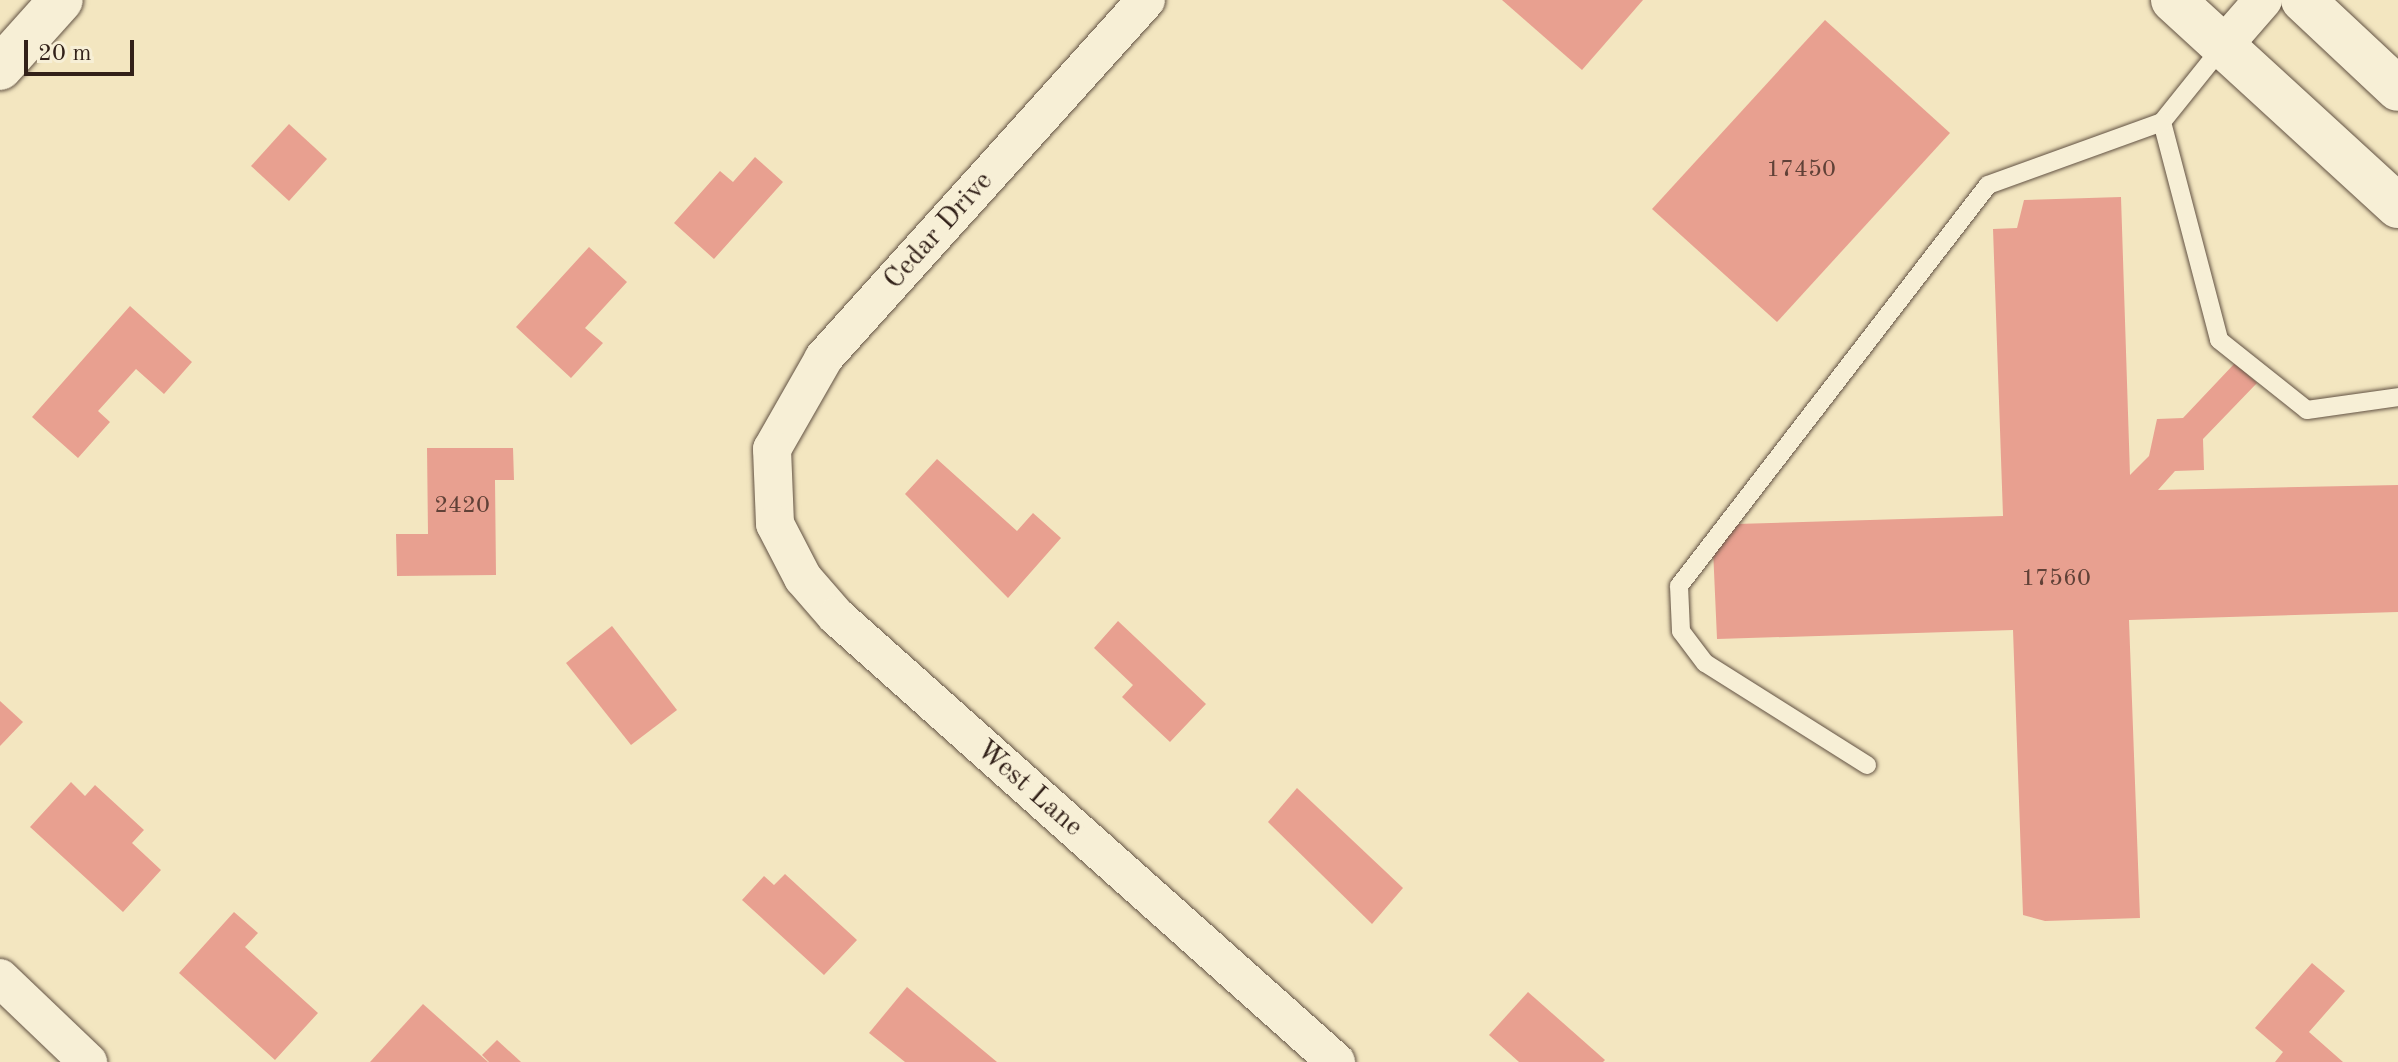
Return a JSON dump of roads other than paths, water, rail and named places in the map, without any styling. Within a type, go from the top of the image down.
[{"type":"main road","points":[[0,68],[61,0]]},
{"type":"main road","points":[[2173,0],[2398,206]]},
{"type":"main road","points":[[2303,0],[2398,89]]},
{"type":"street","name":"Cedar Drive","points":[[768,483],[786,417],[824,358],[1146,0]]},
{"type":"street","points":[[2223,46],[2263,0]]},
{"type":"street","name":"West Lane","points":[[768,483],[784,550],[836,616],[1336,1062]]},
{"type":"street","points":[[0,978],[88,1062]]},
{"type":"lane","points":[[1867,765],[1705,663],[1681,631],[1679,586],[1988,185],[2162,122],[2223,46]]},
{"type":"lane","points":[[2162,122],[2219,340],[2307,410],[2398,397]]}]
